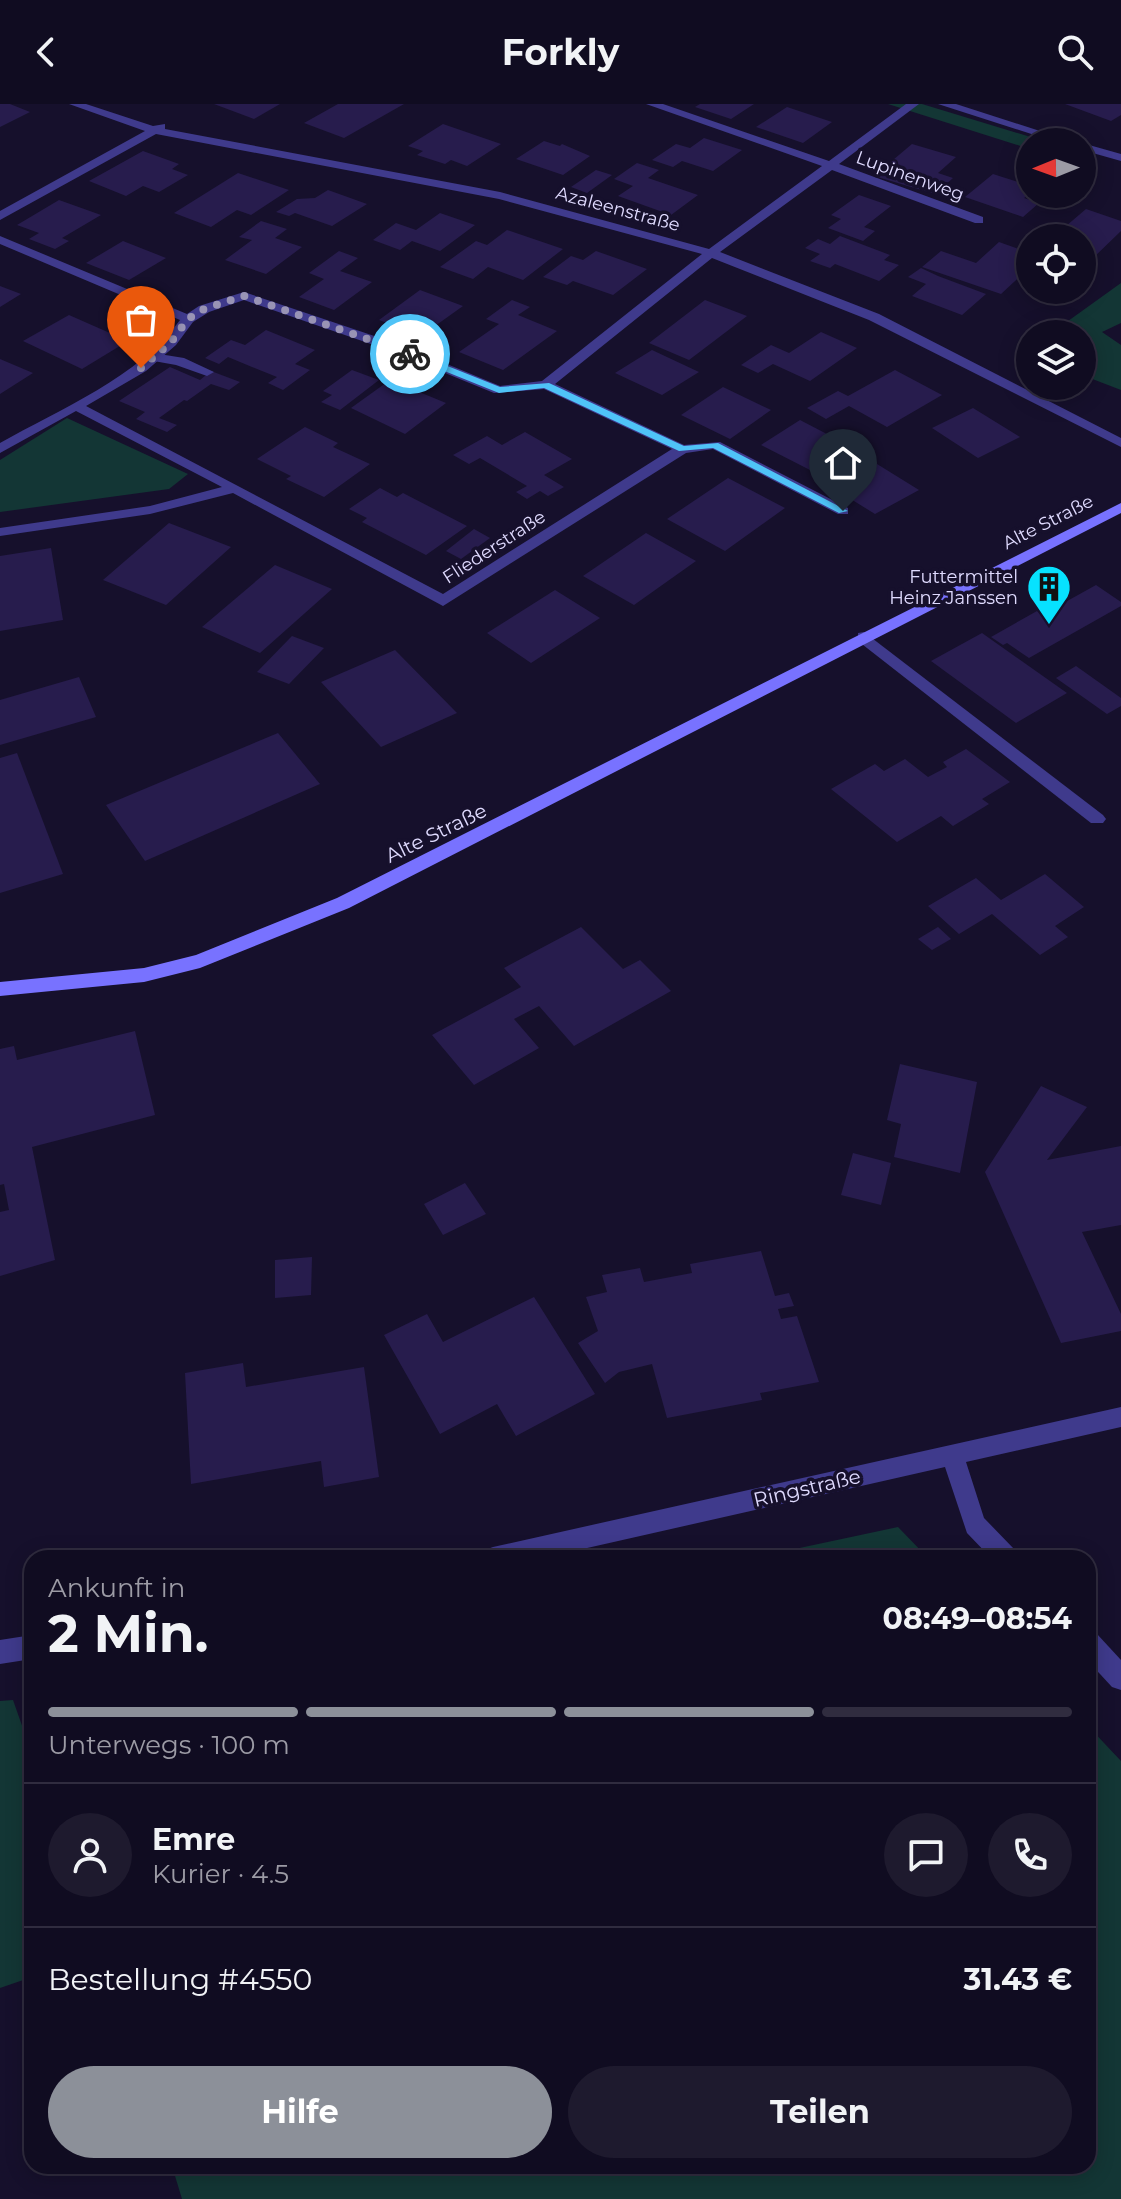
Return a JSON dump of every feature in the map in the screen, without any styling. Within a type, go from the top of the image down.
[{"type":"street","name":"Azaleenstraße","points":[[75,104],[154,130],[500,196],[711,253],[874,317],[1121,443]]},
{"type":"street","points":[[652,104],[830,165]]},
{"type":"street","name":"Lupinenweg","points":[[711,253],[913,104]]},
{"type":"street","points":[[944,104],[1022,128]]},
{"type":"street","points":[[0,216],[172,121]]},
{"type":"street","points":[[1096,150],[1121,158]]},
{"type":"street","name":"Lupinenweg","points":[[830,165],[979,220]]},
{"type":"street","points":[[0,240],[188,319]]},
{"type":"street","points":[[546,385],[711,253]]},
{"type":"street","points":[[0,449],[153,357],[171,342],[188,319],[204,309],[244,296],[396,348],[499,390],[546,385],[682,449],[715,445],[843,511]]},
{"type":"street","points":[[153,357],[179,361],[207,372]]},
{"type":"street","name":"Fliederstraße","points":[[76,406],[443,601],[682,449]]},
{"type":"street","points":[[0,532],[150,510],[235,488]]},
{"type":"street","name":"Alte Straße","points":[[0,989],[144,975],[200,961],[343,903],[445,854],[1121,507]]},
{"type":"street","points":[[864,637],[1097,819]]},
{"type":"street","name":"Ringstraße","points":[[528,1550],[1121,1417]]},
{"type":"street","points":[[952,1454],[975,1525],[999,1550]]},
{"type":"street","points":[[0,1652],[24,1648]]},
{"type":"street","points":[[1096,1651],[1121,1678]]},
{"type":"green space","points":[[888,104],[922,104],[1016,133],[1016,145]]},
{"type":"green space","points":[[1121,283],[1121,323],[1102,332],[1121,345],[1121,390],[1096,380],[1096,320],[1069,320],[1096,304]]},
{"type":"green space","points":[[67,418],[188,474],[169,489],[0,512],[0,460]]},
{"type":"green space","points":[[898,1527],[920,1550],[790,1550]]},
{"type":"green space","points":[[13,1700],[24,1731],[24,1980],[0,1988],[0,1701]]},
{"type":"green space","points":[[1096,1734],[1121,1761],[1121,2199],[182,2199],[174,2174],[1096,2174]]},
{"type":"building","points":[[0,104],[10,104],[30,112],[0,127]]},
{"type":"building","points":[[214,104],[280,104],[254,119]]},
{"type":"building","points":[[338,104],[404,104],[344,138],[304,123]]},
{"type":"building","points":[[700,104],[754,104],[731,119],[695,107]]},
{"type":"building","points":[[1065,104],[1121,104],[1121,115],[1111,121]]},
{"type":"building","points":[[787,107],[832,122],[803,143],[756,127]]},
{"type":"building","points":[[443,124],[501,144],[467,166],[451,160],[445,164],[417,155],[423,151],[408,146]]},
{"type":"building","points":[[704,138],[742,150],[713,171],[682,161],[673,167],[652,160],[676,144],[690,148]]},
{"type":"building","points":[[544,141],[562,144],[590,156],[563,175],[516,159]]},
{"type":"building","points":[[912,144],[956,157],[938,173],[953,178],[935,194],[874,176]]},
{"type":"building","points":[[143,151],[179,164],[172,169],[188,175],[159,192],[143,186],[126,196],[89,181]]},
{"type":"building","points":[[637,163],[659,170],[648,178],[698,195],[671,215],[618,196],[633,186],[614,179]]},
{"type":"building","points":[[596,170],[612,175],[587,193],[571,187]]},
{"type":"building","points":[[238,173],[289,190],[251,215],[237,210],[211,227],[174,213]]},
{"type":"building","points":[[993,174],[1016,181],[1016,208],[1033,208],[1023,217],[965,197]]},
{"type":"building","points":[[328,190],[367,204],[332,226],[295,213],[289,216],[276,212],[297,199],[315,198]]},
{"type":"building","points":[[859,195],[891,206],[864,227],[875,231],[863,241],[828,228],[841,219],[831,215]]},
{"type":"building","points":[[59,200],[101,215],[62,238],[69,241],[55,249],[29,239],[39,233],[17,225]]},
{"type":"building","points":[[1086,209],[1121,221],[1121,231],[1096,255],[1096,224],[1068,224]]},
{"type":"building","points":[[440,213],[475,225],[440,251],[412,241],[400,250],[373,240],[396,223],[416,230]]},
{"type":"building","points":[[261,221],[287,229],[275,238],[302,247],[266,274],[225,260],[252,240],[239,237]]},
{"type":"building","points":[[507,230],[563,249],[523,280],[488,267],[473,279],[440,267],[476,241],[487,245]]},
{"type":"building","points":[[840,236],[890,255],[884,260],[899,265],[879,281],[835,264],[830,268],[810,261],[820,254],[805,248],[818,239],[830,244]]},
{"type":"building","points":[[123,241],[166,258],[129,280],[86,263]]},
{"type":"building","points":[[999,242],[1016,248],[1016,280],[1001,294],[922,267],[941,251],[976,263]]},
{"type":"building","points":[[339,251],[358,258],[340,271],[372,282],[334,310],[299,297],[324,279],[309,273]]},
{"type":"building","points":[[596,251],[647,269],[613,295],[573,281],[567,285],[543,277],[571,256],[583,260]]},
{"type":"building","points":[[921,268],[986,294],[962,315],[912,296],[926,284],[908,277]]},
{"type":"building","points":[[0,286],[21,294],[0,307]]},
{"type":"building","points":[[420,290],[463,306],[421,336],[379,320]]},
{"type":"building","points":[[512,300],[530,307],[518,315],[557,331],[503,370],[459,352],[499,324],[486,319]]},
{"type":"building","points":[[705,300],[747,316],[689,360],[649,343]]},
{"type":"building","points":[[69,315],[128,341],[82,369],[23,341]]},
{"type":"building","points":[[266,330],[315,350],[295,364],[310,370],[283,390],[268,383],[277,377],[228,357],[219,364],[205,358],[231,340],[245,345]]},
{"type":"building","points":[[821,332],[857,348],[810,381],[773,364],[758,373],[741,365],[771,345],[789,353]]},
{"type":"building","points":[[652,350],[699,372],[662,395],[615,373]]},
{"type":"building","points":[[0,359],[33,373],[0,394]]},
{"type":"building","points":[[170,367],[200,380],[211,371],[240,382],[229,390],[211,384],[184,400],[159,418],[177,425],[167,432],[136,419],[145,412],[119,401]]},
{"type":"building","points":[[352,370],[379,380],[340,410],[321,402],[332,395],[323,391]]},
{"type":"building","points":[[895,370],[942,395],[887,427],[849,406],[826,419],[807,408],[838,391],[848,396]]},
{"type":"building","points":[[390,380],[446,403],[405,434],[351,408]]},
{"type":"building","points":[[723,387],[771,410],[730,439],[681,415]]},
{"type":"building","points":[[973,408],[1020,437],[978,458],[932,428]]},
{"type":"building","points":[[800,420],[848,445],[810,470],[761,445]]},
{"type":"building","points":[[305,427],[338,443],[333,447],[370,464],[324,497],[286,479],[291,476],[257,459]]},
{"type":"building","points":[[525,432],[572,459],[544,475],[564,487],[548,496],[540,491],[527,499],[516,492],[527,486],[480,458],[469,464],[453,455],[487,436],[502,445]]},
{"type":"building","points":[[877,464],[919,490],[875,514],[833,488]]},
{"type":"building","points":[[728,478],[785,508],[725,551],[667,519]]},
{"type":"building","points":[[380,488],[397,497],[403,493],[467,526],[426,555],[362,522],[367,518],[349,509]]},
{"type":"building","points":[[169,523],[231,547],[166,605],[103,580]]},
{"type":"building","points":[[474,529],[490,538],[461,559],[446,551]]},
{"type":"building","points":[[646,533],[696,561],[634,605],[583,576]]},
{"type":"building","points":[[51,548],[63,620],[0,631],[0,556]]},
{"type":"building","points":[[275,565],[332,589],[260,653],[202,627]]},
{"type":"building","name":"Futtermittel Heinz Janssen","points":[[1096,585],[1121,602],[1121,606],[1029,658],[1007,643],[1003,645],[991,637],[1037,611],[1042,615]]},
{"type":"building","points":[[555,590],[600,618],[531,663],[487,633]]},
{"type":"building","points":[[982,633],[1067,693],[1016,723],[931,661]]},
{"type":"building","points":[[292,636],[324,648],[289,684],[257,672]]},
{"type":"building","points":[[395,650],[457,713],[381,747],[321,682]]},
{"type":"building","points":[[1076,666],[1121,698],[1121,706],[1107,714],[1056,678]]},
{"type":"building","points":[[79,677],[96,717],[0,745],[0,700]]},
{"type":"building","points":[[278,733],[320,784],[145,861],[106,805]]},
{"type":"building","points":[[966,749],[1010,782],[982,799],[989,804],[953,826],[941,816],[897,842],[831,789],[875,764],[884,771],[905,759],[928,777],[947,767],[943,762]]},
{"type":"building","points":[[17,753],[63,874],[0,893],[0,758]]},
{"type":"building","points":[[1045,874],[1084,907],[1055,926],[1068,937],[1040,955],[992,914],[959,934],[928,906],[976,878],[1001,900]]},
{"type":"building","points":[[581,927],[623,969],[640,960],[671,991],[574,1046],[539,1006],[514,1019],[539,1048],[474,1085],[432,1035],[521,987],[504,968]]},
{"type":"building","points":[[938,927],[951,939],[932,950],[918,939]]},
{"type":"building","points":[[135,1031],[155,1115],[32,1147],[55,1260],[0,1276],[0,1212],[9,1210],[4,1184],[0,1185],[0,1049],[14,1046],[17,1060]]},
{"type":"building","points":[[900,1064],[977,1082],[960,1173],[894,1157],[901,1124],[887,1120]]},
{"type":"building","points":[[1041,1086],[1087,1107],[1047,1160],[1121,1146],[1121,1225],[1082,1232],[1121,1314],[1121,1331],[1061,1343],[985,1172]]},
{"type":"building","points":[[853,1153],[891,1163],[881,1205],[841,1195]]},
{"type":"building","points":[[465,1183],[486,1214],[443,1235],[424,1204]]},
{"type":"building","points":[[761,1251],[775,1296],[789,1293],[794,1306],[778,1309],[781,1319],[797,1316],[819,1382],[760,1393],[762,1400],[667,1418],[652,1364],[619,1372],[605,1383],[578,1343],[598,1331],[586,1297],[607,1292],[602,1275],[640,1268],[644,1282],[692,1273],[690,1264]]},
{"type":"building","points":[[312,1257],[311,1295],[275,1298],[275,1260]]},
{"type":"building","points":[[534,1297],[595,1394],[516,1436],[497,1404],[440,1434],[384,1335],[427,1314],[443,1342]]},
{"type":"building","points":[[243,1363],[246,1387],[364,1367],[379,1477],[324,1487],[321,1461],[191,1484],[185,1373]]},
{"type":"way so far","points":[[141,368],[171,342],[188,319],[204,309],[244,296],[410,354]]},
{"type":"place","name":"Futtermittel Heinz Janssen","points":[[1049,626]]},
{"type":"route","points":[[410,354],[499,390],[546,385],[682,449],[715,445],[843,511]]}]
